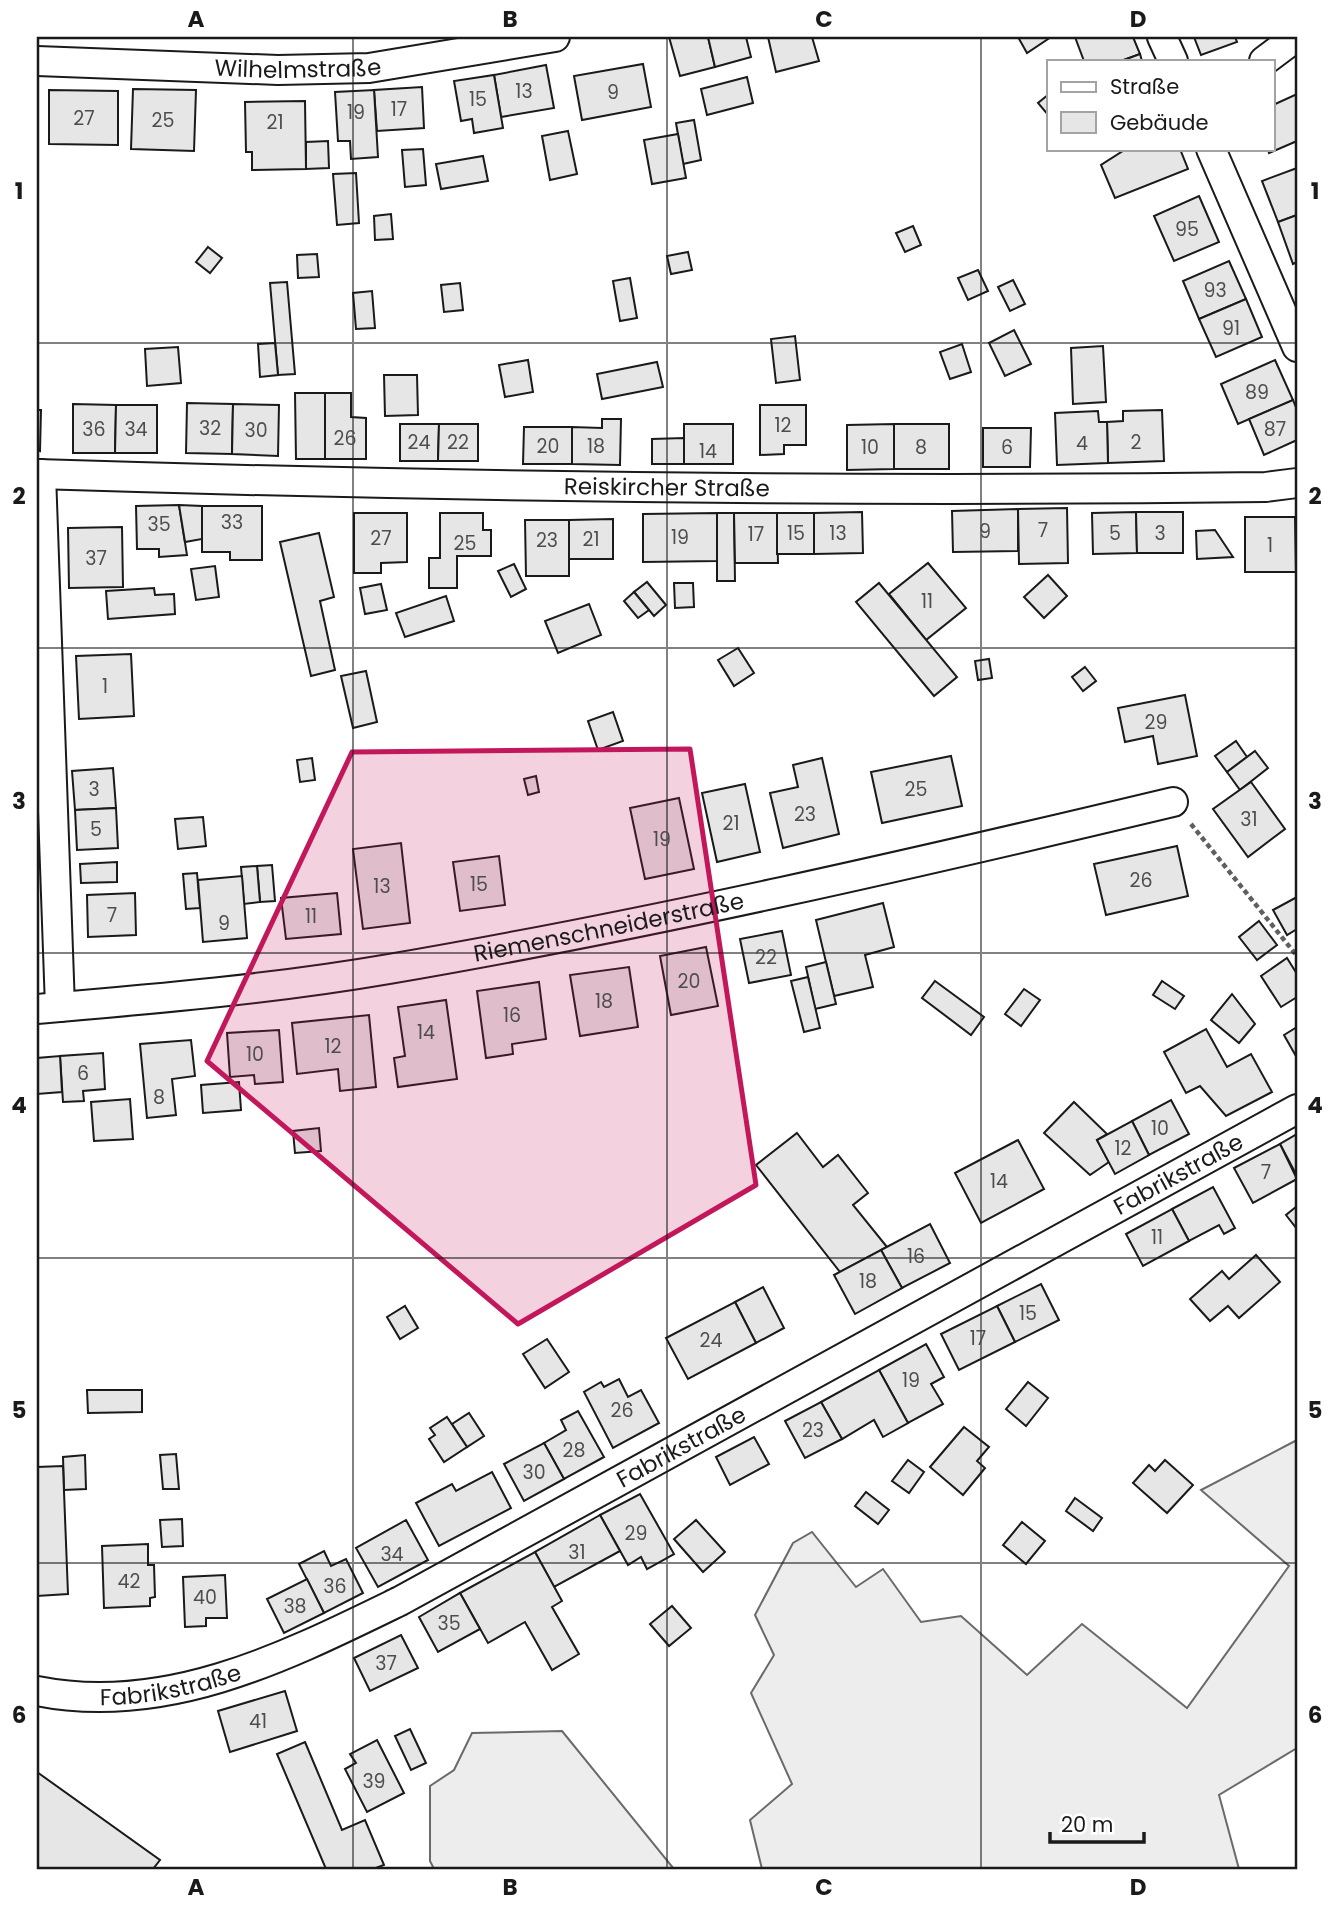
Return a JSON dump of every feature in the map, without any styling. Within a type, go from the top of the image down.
[{"type":"street","name":"Wilhelmstraße","points":[[37,61],[278,69],[369,68],[555,37]]},
{"type":"street","points":[[1163,37],[1173,60]]},
{"type":"street","points":[[1265,60],[1296,37]]},
{"type":"street","points":[[1211,150],[1297,347]]},
{"type":"street","points":[[39,474],[49,1008]]},
{"type":"street","name":"Reiskircher Straße","points":[[39,474],[615,489],[905,491],[1266,487],[1297,483]]},
{"type":"street","name":"Riemenschneiderstraße","points":[[49,1008],[234,990],[441,960],[671,917],[1173,802]]},
{"type":"street","name":"Fabrikstraße","points":[[37,1691],[101,1697],[134,1695],[227,1678],[287,1656],[400,1601],[1297,1109]]},
{"type":"path","points":[[1173,802],[1297,956]]},
{"type":"highlighted area","points":[[690,749],[756,1185],[518,1324],[207,1061],[352,752]]},
{"type":"shaded area","points":[[1297,1440],[1297,1748],[1219,1795],[1239,1869],[762,1869],[750,1820],[792,1784],[751,1693],[774,1655],[755,1615],[793,1543],[812,1532],[856,1587],[883,1569],[921,1622],[961,1616],[1027,1675],[1082,1624],[1187,1708],[1289,1566],[1201,1490]]},
{"type":"shaded area","points":[[562,1731],[674,1869],[434,1869],[430,1861],[430,1786],[454,1770],[472,1733]]},
{"type":"building","points":[[669,37],[708,37],[715,67],[680,76]]},
{"type":"building","points":[[708,37],[746,37],[751,57],[715,67]]},
{"type":"building","points":[[768,37],[812,37],[819,61],[776,72]]},
{"type":"building","points":[[1018,37],[1051,37],[1027,53]]},
{"type":"building","points":[[1075,37],[1133,37],[1140,54],[1124,60],[1084,60]]},
{"type":"building","points":[[1194,37],[1235,37],[1237,42],[1201,55]]},
{"type":"building","points":[[1140,54],[1142,60],[1124,60]]},
{"type":"building","points":[[643,64],[651,107],[582,120],[574,76]]},
{"type":"building","points":[[546,65],[554,108],[501,117],[494,75]]},
{"type":"building","points":[[494,75],[503,128],[474,133],[472,119],[461,121],[454,81]]},
{"type":"building","points":[[747,77],[753,103],[707,115],[701,89]]},
{"type":"building","points":[[422,87],[424,128],[377,131],[374,90]]},
{"type":"building","points":[[133,89],[196,90],[194,151],[131,149]]},
{"type":"building","points":[[49,90],[118,91],[118,145],[49,144]]},
{"type":"building","points":[[374,90],[378,157],[351,159],[350,141],[338,141],[335,92]]},
{"type":"building","points":[[1297,94],[1297,141],[1269,153],[1268,150],[1274,150],[1274,105]]},
{"type":"building","points":[[1047,96],[1047,114],[1038,103]]},
{"type":"building","points":[[305,101],[306,169],[252,170],[252,152],[246,152],[245,102]]},
{"type":"building","points":[[694,120],[701,160],[683,164],[676,123]]},
{"type":"building","points":[[568,131],[577,174],[550,180],[542,136]]},
{"type":"building","points":[[678,134],[686,178],[652,184],[644,140]]},
{"type":"building","points":[[328,141],[329,168],[306,169],[306,142]]},
{"type":"building","points":[[423,149],[426,185],[405,187],[402,150]]},
{"type":"building","points":[[1124,150],[1180,150],[1188,169],[1115,198],[1101,165]]},
{"type":"building","points":[[483,156],[488,181],[441,189],[436,164]]},
{"type":"building","points":[[1297,168],[1297,215],[1278,222],[1262,181]]},
{"type":"building","points":[[356,173],[359,223],[337,225],[333,174]]},
{"type":"building","points":[[1199,196],[1219,242],[1174,261],[1154,216]]},
{"type":"building","points":[[391,214],[393,239],[375,240],[374,216]]},
{"type":"building","points":[[1297,215],[1297,262],[1293,264],[1278,222]]},
{"type":"building","points":[[913,226],[921,245],[905,252],[896,233]]},
{"type":"building","points":[[208,247],[222,258],[210,273],[196,262]]},
{"type":"building","points":[[688,252],[692,270],[671,274],[667,256]]},
{"type":"building","points":[[317,254],[319,277],[298,278],[297,255]]},
{"type":"building","points":[[1229,261],[1246,299],[1199,319],[1183,281]]},
{"type":"building","points":[[978,270],[988,291],[968,300],[958,278]]},
{"type":"building","points":[[630,278],[637,318],[620,321],[613,281]]},
{"type":"building","points":[[1013,280],[1025,304],[1010,311],[998,287]]},
{"type":"building","points":[[287,282],[295,374],[278,375],[270,283]]},
{"type":"building","points":[[460,283],[463,310],[444,312],[441,285]]},
{"type":"building","points":[[372,291],[375,328],[356,329],[353,293]]},
{"type":"building","points":[[1246,299],[1262,337],[1216,357],[1199,319]]},
{"type":"building","points":[[1014,330],[1031,364],[1005,376],[989,343]]},
{"type":"building","points":[[795,336],[800,380],[776,383],[771,339]]},
{"type":"building","points":[[275,343],[278,375],[260,377],[258,344]]},
{"type":"building","points":[[962,344],[971,372],[950,379],[940,352]]},
{"type":"building","points":[[1103,346],[1106,402],[1073,404],[1071,348]]},
{"type":"building","points":[[178,347],[181,383],[147,386],[145,349]]},
{"type":"building","points":[[528,360],[533,392],[505,397],[499,365]]},
{"type":"building","points":[[1275,360],[1293,400],[1238,424],[1221,384]]},
{"type":"building","points":[[657,362],[663,387],[602,399],[597,374]]},
{"type":"building","points":[[384,375],[417,375],[418,415],[385,416]]},
{"type":"building","points":[[295,393],[325,393],[325,459],[296,459]]},
{"type":"building","points":[[325,393],[351,393],[351,417],[366,418],[366,459],[325,459]]},
{"type":"building","points":[[1293,400],[1297,410],[1297,440],[1264,455],[1249,419]]},
{"type":"building","points":[[187,403],[233,404],[232,454],[186,453]]},
{"type":"building","points":[[73,404],[116,405],[115,453],[73,453]]},
{"type":"building","points":[[233,404],[279,405],[278,456],[232,454]]},
{"type":"building","points":[[116,405],[157,405],[157,453],[115,453]]},
{"type":"building","points":[[760,405],[806,405],[806,445],[784,445],[784,454],[760,455]]},
{"type":"building","points":[[37,410],[41,410],[40,451],[37,450]]},
{"type":"building","points":[[1162,410],[1164,461],[1108,463],[1107,422],[1123,421],[1123,411]]},
{"type":"building","points":[[1098,411],[1099,422],[1107,422],[1108,463],[1057,465],[1055,413]]},
{"type":"building","points":[[602,419],[621,419],[620,465],[572,464],[572,427],[602,428]]},
{"type":"building","points":[[400,424],[439,424],[438,461],[400,461]]},
{"type":"building","points":[[439,424],[478,424],[478,461],[438,461]]},
{"type":"building","points":[[684,424],[733,424],[733,464],[684,464]]},
{"type":"building","points":[[894,424],[949,424],[949,469],[894,469]]},
{"type":"building","points":[[894,424],[894,469],[847,470],[847,425]]},
{"type":"building","points":[[524,427],[572,427],[572,464],[523,464]]},
{"type":"building","points":[[983,428],[1031,428],[1030,467],[983,467]]},
{"type":"building","points":[[684,438],[684,464],[652,464],[652,439]]},
{"type":"building","points":[[179,505],[187,555],[159,557],[159,549],[137,549],[136,506]]},
{"type":"building","points":[[179,505],[202,506],[202,539],[185,542]]},
{"type":"building","points":[[202,506],[262,506],[262,560],[230,560],[230,552],[202,552]]},
{"type":"building","points":[[1067,508],[1068,563],[1019,564],[1018,509]]},
{"type":"building","points":[[1018,509],[1018,551],[953,552],[952,511]]},
{"type":"building","points":[[862,512],[863,553],[814,554],[814,513]]},
{"type":"building","points":[[1136,512],[1137,553],[1093,554],[1092,513]]},
{"type":"building","points":[[1136,512],[1183,512],[1183,553],[1137,553]]},
{"type":"building","points":[[354,513],[407,513],[407,562],[381,563],[381,573],[354,573]]},
{"type":"building","points":[[440,513],[483,513],[483,530],[491,530],[491,556],[457,556],[457,588],[429,588],[429,558],[440,558]]},
{"type":"building","points":[[717,513],[717,561],[643,562],[643,514]]},
{"type":"building","points":[[717,513],[734,513],[735,581],[717,581]]},
{"type":"building","points":[[734,513],[777,513],[778,563],[735,563]]},
{"type":"building","points":[[777,513],[814,513],[814,554],[777,554]]},
{"type":"building","points":[[1245,517],[1295,517],[1296,572],[1245,572]]},
{"type":"building","points":[[613,519],[613,559],[569,559],[569,520]]},
{"type":"building","points":[[525,520],[569,520],[569,576],[526,576]]},
{"type":"building","points":[[122,527],[123,587],[69,588],[68,528]]},
{"type":"building","points":[[1215,530],[1233,557],[1197,559],[1196,531]]},
{"type":"building","points":[[319,533],[334,597],[320,601],[335,670],[311,676],[280,542]]},
{"type":"building","points":[[928,563],[966,608],[926,640],[889,594]]},
{"type":"building","points":[[514,564],[526,589],[511,597],[498,571]]},
{"type":"building","points":[[215,566],[219,597],[196,600],[191,569]]},
{"type":"building","points":[[1048,575],[1067,596],[1044,618],[1024,597]]},
{"type":"building","points":[[647,582],[666,605],[654,616],[634,592]]},
{"type":"building","points":[[674,583],[693,583],[694,607],[675,608]]},
{"type":"building","points":[[879,583],[957,677],[934,696],[856,602]]},
{"type":"building","points":[[381,584],[387,610],[365,614],[360,588]]},
{"type":"building","points":[[154,588],[155,595],[174,594],[175,614],[108,619],[106,591]]},
{"type":"building","points":[[634,592],[649,610],[638,618],[624,601]]},
{"type":"building","points":[[446,596],[454,621],[405,637],[396,613]]},
{"type":"building","points":[[589,604],[601,635],[558,653],[545,621]]},
{"type":"building","points":[[738,648],[754,673],[734,686],[718,660]]},
{"type":"building","points":[[131,654],[134,716],[79,719],[76,656]]},
{"type":"building","points":[[989,659],[992,678],[978,680],[975,661]]},
{"type":"building","points":[[1085,667],[1096,681],[1083,691],[1072,677]]},
{"type":"building","points":[[366,671],[377,722],[353,728],[341,676]]},
{"type":"building","points":[[1185,695],[1197,756],[1158,764],[1153,736],[1125,742],[1118,708]]},
{"type":"building","points":[[613,712],[623,741],[598,750],[588,721]]},
{"type":"building","points":[[1236,741],[1247,757],[1227,772],[1215,756]]},
{"type":"building","points":[[1255,751],[1268,768],[1240,790],[1227,772]]},
{"type":"building","points":[[951,756],[962,806],[882,823],[871,772]]},
{"type":"building","points":[[312,758],[315,780],[300,782],[297,760]]},
{"type":"building","points":[[822,758],[839,834],[783,848],[770,793],[798,787],[793,765]]},
{"type":"building","points":[[113,768],[116,808],[75,810],[72,771]]},
{"type":"building","points":[[536,776],[539,792],[528,795],[524,779]]},
{"type":"building","points":[[1251,782],[1285,829],[1248,857],[1213,809]]},
{"type":"building","points":[[745,784],[760,852],[717,862],[702,793]]},
{"type":"building","points":[[679,798],[694,869],[645,879],[630,808]]},
{"type":"building","points":[[116,808],[118,848],[77,850],[75,810]]},
{"type":"building","points":[[203,817],[206,846],[178,849],[175,819]]},
{"type":"building","points":[[401,843],[410,923],[363,929],[353,849]]},
{"type":"building","points":[[1177,846],[1188,896],[1106,915],[1094,864]]},
{"type":"building","points":[[499,856],[505,905],[460,911],[453,862]]},
{"type":"building","points":[[117,862],[117,882],[81,883],[80,864]]},
{"type":"building","points":[[272,865],[275,901],[260,902],[257,866]]},
{"type":"building","points":[[257,866],[260,902],[244,904],[241,867]]},
{"type":"building","points":[[197,873],[200,908],[186,909],[183,874]]},
{"type":"building","points":[[242,876],[247,938],[203,942],[198,880]]},
{"type":"building","points":[[135,893],[136,935],[88,937],[87,895]]},
{"type":"building","points":[[337,893],[341,934],[286,939],[281,898]]},
{"type":"building","points":[[1297,897],[1297,929],[1287,935],[1273,910]]},
{"type":"building","points":[[883,903],[894,947],[865,955],[873,987],[834,996],[816,920]]},
{"type":"building","points":[[1259,921],[1277,945],[1257,960],[1239,937]]},
{"type":"building","points":[[782,931],[791,975],[749,983],[740,939]]},
{"type":"building","points":[[706,947],[718,1006],[671,1015],[660,956]]},
{"type":"building","points":[[1287,958],[1297,974],[1297,997],[1281,1007],[1261,976]]},
{"type":"building","points":[[826,962],[836,1004],[815,1009],[806,967]]},
{"type":"building","points":[[629,967],[638,1027],[580,1036],[570,975]]},
{"type":"building","points":[[808,977],[820,1028],[804,1032],[791,981]]},
{"type":"building","points":[[935,981],[984,1017],[971,1035],[922,998]]},
{"type":"building","points":[[1162,981],[1184,996],[1175,1009],[1153,995]]},
{"type":"building","points":[[539,982],[546,1039],[512,1044],[513,1054],[486,1058],[477,991]]},
{"type":"building","points":[[1024,989],[1040,1000],[1021,1026],[1005,1014]]},
{"type":"building","points":[[1232,994],[1255,1024],[1239,1043],[1211,1020]]},
{"type":"building","points":[[446,1000],[457,1079],[398,1087],[394,1058],[405,1056],[398,1007]]},
{"type":"building","points":[[369,1015],[376,1087],[340,1091],[338,1069],[297,1074],[292,1023]]},
{"type":"building","points":[[1297,1027],[1297,1058],[1284,1035]]},
{"type":"building","points":[[1206,1029],[1227,1067],[1251,1054],[1272,1092],[1226,1116],[1200,1086],[1186,1093],[1164,1052]]},
{"type":"building","points":[[279,1030],[283,1082],[255,1084],[254,1075],[230,1077],[227,1033]]},
{"type":"building","points":[[191,1040],[195,1076],[172,1079],[176,1115],[147,1118],[140,1044]]},
{"type":"building","points":[[103,1053],[105,1089],[83,1091],[84,1101],[63,1102],[60,1056]]},
{"type":"building","points":[[60,1056],[62,1092],[37,1094],[37,1058]]},
{"type":"building","points":[[239,1082],[241,1110],[203,1113],[201,1085]]},
{"type":"building","points":[[130,1099],[133,1139],[94,1141],[91,1102]]},
{"type":"building","points":[[1171,1100],[1189,1134],[1149,1155],[1132,1121]]},
{"type":"building","points":[[1074,1102],[1107,1134],[1097,1140],[1109,1162],[1090,1175],[1044,1133]]},
{"type":"building","points":[[1132,1121],[1149,1155],[1115,1174],[1097,1140]]},
{"type":"building","points":[[319,1128],[321,1151],[295,1153],[293,1131]]},
{"type":"building","points":[[797,1133],[823,1167],[838,1155],[868,1193],[853,1205],[887,1247],[840,1272],[756,1165]]},
{"type":"building","points":[[1297,1134],[1297,1176],[1280,1144]]},
{"type":"building","points":[[1018,1140],[1044,1189],[981,1223],[955,1173]]},
{"type":"building","points":[[1280,1144],[1297,1179],[1253,1203],[1234,1168]]},
{"type":"building","points":[[1213,1187],[1235,1228],[1224,1234],[1219,1225],[1189,1241],[1172,1209]]},
{"type":"building","points":[[1297,1206],[1297,1229],[1286,1215]]},
{"type":"building","points":[[1172,1209],[1189,1241],[1143,1266],[1126,1234]]},
{"type":"building","points":[[930,1224],[950,1263],[902,1288],[881,1250]]},
{"type":"building","points":[[881,1250],[902,1288],[855,1314],[834,1275]]},
{"type":"building","points":[[1256,1255],[1280,1282],[1239,1318],[1228,1306],[1210,1321],[1190,1299],[1222,1271],[1229,1279]]},
{"type":"building","points":[[1041,1284],[1059,1320],[1015,1342],[997,1306]]},
{"type":"building","points":[[763,1287],[784,1328],[756,1343],[735,1302]]},
{"type":"building","points":[[735,1302],[756,1343],[688,1379],[666,1338]]},
{"type":"building","points":[[405,1306],[418,1328],[400,1339],[387,1317]]},
{"type":"building","points":[[997,1306],[1015,1342],[959,1370],[941,1334]]},
{"type":"building","points":[[547,1339],[569,1372],[545,1388],[523,1354]]},
{"type":"building","points":[[926,1344],[944,1377],[931,1384],[943,1404],[908,1423],[879,1370]]},
{"type":"building","points":[[879,1370],[908,1423],[883,1437],[874,1420],[842,1439],[821,1402]]},
{"type":"building","points":[[619,1379],[628,1397],[641,1390],[659,1423],[613,1448],[584,1392],[601,1382],[604,1387]]},
{"type":"building","points":[[1028,1382],[1048,1398],[1026,1426],[1006,1409]]},
{"type":"building","points":[[87,1390],[142,1390],[142,1412],[88,1413]]},
{"type":"building","points":[[821,1402],[842,1439],[805,1458],[785,1421]]},
{"type":"building","points":[[578,1411],[604,1457],[564,1479],[544,1443],[566,1430],[561,1420]]},
{"type":"building","points":[[469,1413],[484,1436],[467,1447],[452,1424]]},
{"type":"building","points":[[447,1417],[467,1447],[444,1462],[429,1439],[435,1435],[430,1428]]},
{"type":"building","points":[[964,1427],[989,1447],[977,1461],[985,1468],[963,1495],[930,1467]]},
{"type":"building","points":[[754,1437],[769,1464],[730,1485],[716,1457]]},
{"type":"building","points":[[544,1443],[564,1479],[524,1501],[504,1464]]},
{"type":"building","points":[[176,1454],[179,1489],[163,1489],[160,1455]]},
{"type":"building","points":[[85,1455],[86,1489],[64,1490],[63,1457]]},
{"type":"building","points":[[908,1460],[924,1472],[909,1493],[892,1481]]},
{"type":"building","points":[[1165,1460],[1193,1485],[1167,1513],[1133,1483],[1149,1465],[1155,1471]]},
{"type":"building","points":[[63,1466],[68,1594],[37,1596],[37,1467]]},
{"type":"building","points":[[492,1472],[511,1508],[439,1546],[416,1503],[452,1484],[456,1491]]},
{"type":"building","points":[[866,1492],[889,1510],[878,1524],[855,1506]]},
{"type":"building","points":[[640,1494],[674,1554],[647,1569],[641,1557],[628,1565],[600,1515]]},
{"type":"building","points":[[1075,1498],[1102,1518],[1093,1531],[1066,1511]]},
{"type":"building","points":[[600,1515],[620,1551],[554,1587],[535,1552]]},
{"type":"building","points":[[182,1519],[183,1546],[162,1547],[160,1520]]},
{"type":"building","points":[[406,1520],[428,1560],[378,1587],[356,1548]]},
{"type":"building","points":[[696,1520],[725,1552],[703,1572],[674,1539]]},
{"type":"building","points":[[1022,1522],[1045,1541],[1026,1564],[1003,1545]]},
{"type":"building","points":[[148,1544],[148,1565],[154,1565],[155,1597],[150,1598],[150,1606],[104,1608],[102,1546]]},
{"type":"building","points":[[324,1551],[331,1566],[346,1559],[363,1593],[324,1613],[299,1564]]},
{"type":"building","points":[[535,1552],[562,1601],[552,1607],[579,1654],[552,1670],[525,1622],[488,1643],[460,1593]]},
{"type":"building","points":[[225,1575],[227,1618],[206,1618],[206,1626],[185,1627],[183,1577]]},
{"type":"building","points":[[307,1579],[324,1613],[284,1633],[267,1599]]},
{"type":"building","points":[[460,1593],[480,1629],[438,1652],[419,1617]]},
{"type":"building","points":[[672,1606],[691,1628],[669,1646],[650,1624]]},
{"type":"building","points":[[401,1635],[418,1668],[370,1691],[354,1658]]},
{"type":"building","points":[[285,1691],[297,1731],[230,1752],[218,1711]]},
{"type":"building","points":[[410,1729],[426,1763],[411,1770],[395,1736]]},
{"type":"building","points":[[377,1740],[404,1793],[367,1812],[345,1769],[356,1763],[350,1754]]},
{"type":"building","points":[[305,1742],[342,1830],[365,1820],[384,1865],[373,1869],[326,1869],[277,1754]]},
{"type":"building","points":[[37,1772],[160,1860],[153,1869],[37,1869]]}]
